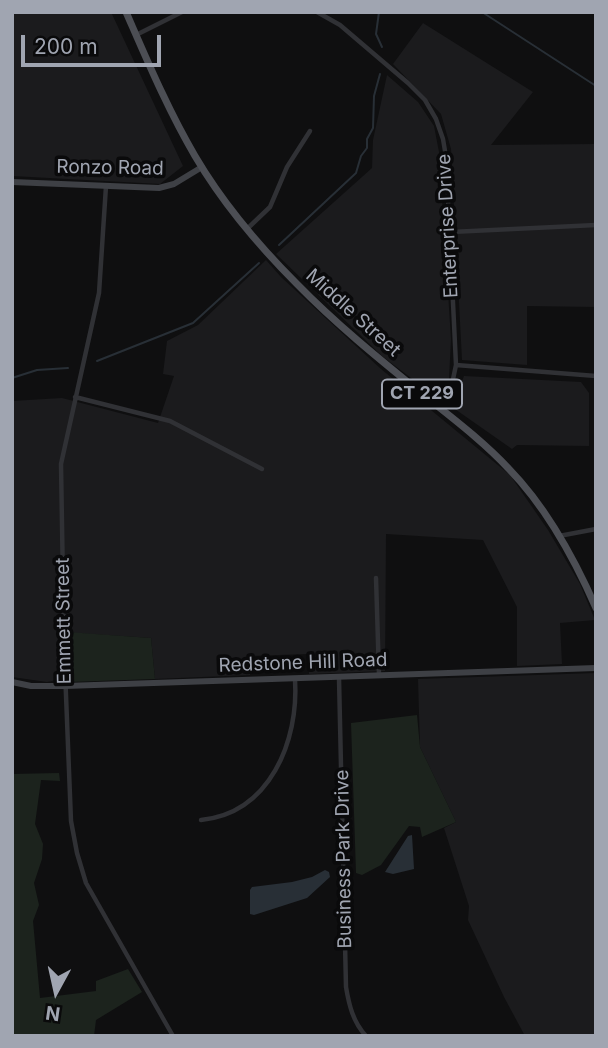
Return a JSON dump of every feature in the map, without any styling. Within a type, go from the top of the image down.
[{"type":"main road","name":"Middle Street","points":[[125,12],[178,124],[202,167],[248,228],[312,299],[510,470],[558,536],[596,608]]},
{"type":"main road","name":"Ronzo Road","points":[[12,182],[167,187],[202,167]]},
{"type":"main road","name":"Redstone Hill Road","points":[[12,682],[31,686],[65,686],[596,668]]},
{"type":"street","points":[[136,35],[182,12]]},
{"type":"street","name":"Enterprise Drive","points":[[317,12],[340,25],[408,82],[425,100],[443,139],[456,365],[452,384],[439,408]]},
{"type":"street","points":[[248,228],[270,208],[288,167],[310,131]]},
{"type":"street","name":"Emmett Street","points":[[106,186],[100,283],[64,446],[61,474],[65,686],[71,821],[86,883],[173,1036]]},
{"type":"street","points":[[450,232],[596,225]]},
{"type":"street","points":[[456,365],[596,376]]},
{"type":"street","points":[[75,397],[170,421],[261,469]]},
{"type":"street","points":[[558,536],[596,529]]},
{"type":"street","points":[[376,578],[379,676]]},
{"type":"street","name":"Business Park Drive","points":[[339,678],[346,987],[354,1017],[366,1036]]},
{"type":"street","points":[[201,820],[219,818],[242,808],[267,783],[279,764],[292,730],[295,679]]},
{"type":"shaded area","points":[[12,12],[111,12],[183,166],[160,184],[12,176]]},
{"type":"shaded area","points":[[423,23],[533,92],[491,145],[596,144],[596,307],[527,306],[527,365],[462,360],[451,149],[441,114],[393,64]]},
{"type":"shaded area","points":[[387,75],[418,102],[434,126],[439,152],[451,339],[449,379],[436,397],[382,356],[276,254],[372,168],[373,140]]},
{"type":"shaded area","points":[[266,260],[381,369],[510,475],[548,530],[580,584],[595,620],[560,623],[562,664],[517,666],[517,607],[483,540],[386,534],[385,671],[309,674],[308,654],[250,656],[250,675],[155,679],[151,638],[60,632],[62,679],[47,682],[12,677],[12,401],[62,398],[158,423],[174,376],[163,374],[167,341],[198,325]]},
{"type":"shaded area","points":[[464,376],[581,382],[589,393],[589,446],[517,445],[512,449],[452,407]]},
{"type":"shaded area","points":[[68,632],[151,638],[155,679],[70,682]]},
{"type":"shaded area","points":[[596,673],[596,1036],[525,1036],[468,920],[469,906],[444,828],[456,822],[420,747],[418,679]]},
{"type":"shaded area","points":[[417,715],[420,747],[456,822],[422,837],[420,827],[409,826],[381,865],[362,875],[356,873],[351,723]]},
{"type":"shaded area","points":[[59,773],[60,781],[41,780],[35,824],[43,844],[42,859],[34,883],[39,905],[33,921],[40,998],[96,991],[96,981],[128,969],[142,992],[96,1020],[94,1036],[12,1036],[12,774]]},
{"type":"shaded area","points":[[412,835],[414,869],[393,874],[385,872],[408,836]]},
{"type":"shaded area","points":[[325,870],[330,877],[307,898],[250,914],[252,887],[292,882],[312,877]]},
{"type":"waterway","points":[[379,12],[376,34],[382,47]]},
{"type":"waterway","points":[[482,12],[596,86]]},
{"type":"waterway","points":[[279,245],[356,173],[373,128],[374,96],[380,74]]},
{"type":"waterway","points":[[97,361],[193,323],[259,263]]},
{"type":"waterway","points":[[12,378],[37,370],[68,368]]}]
